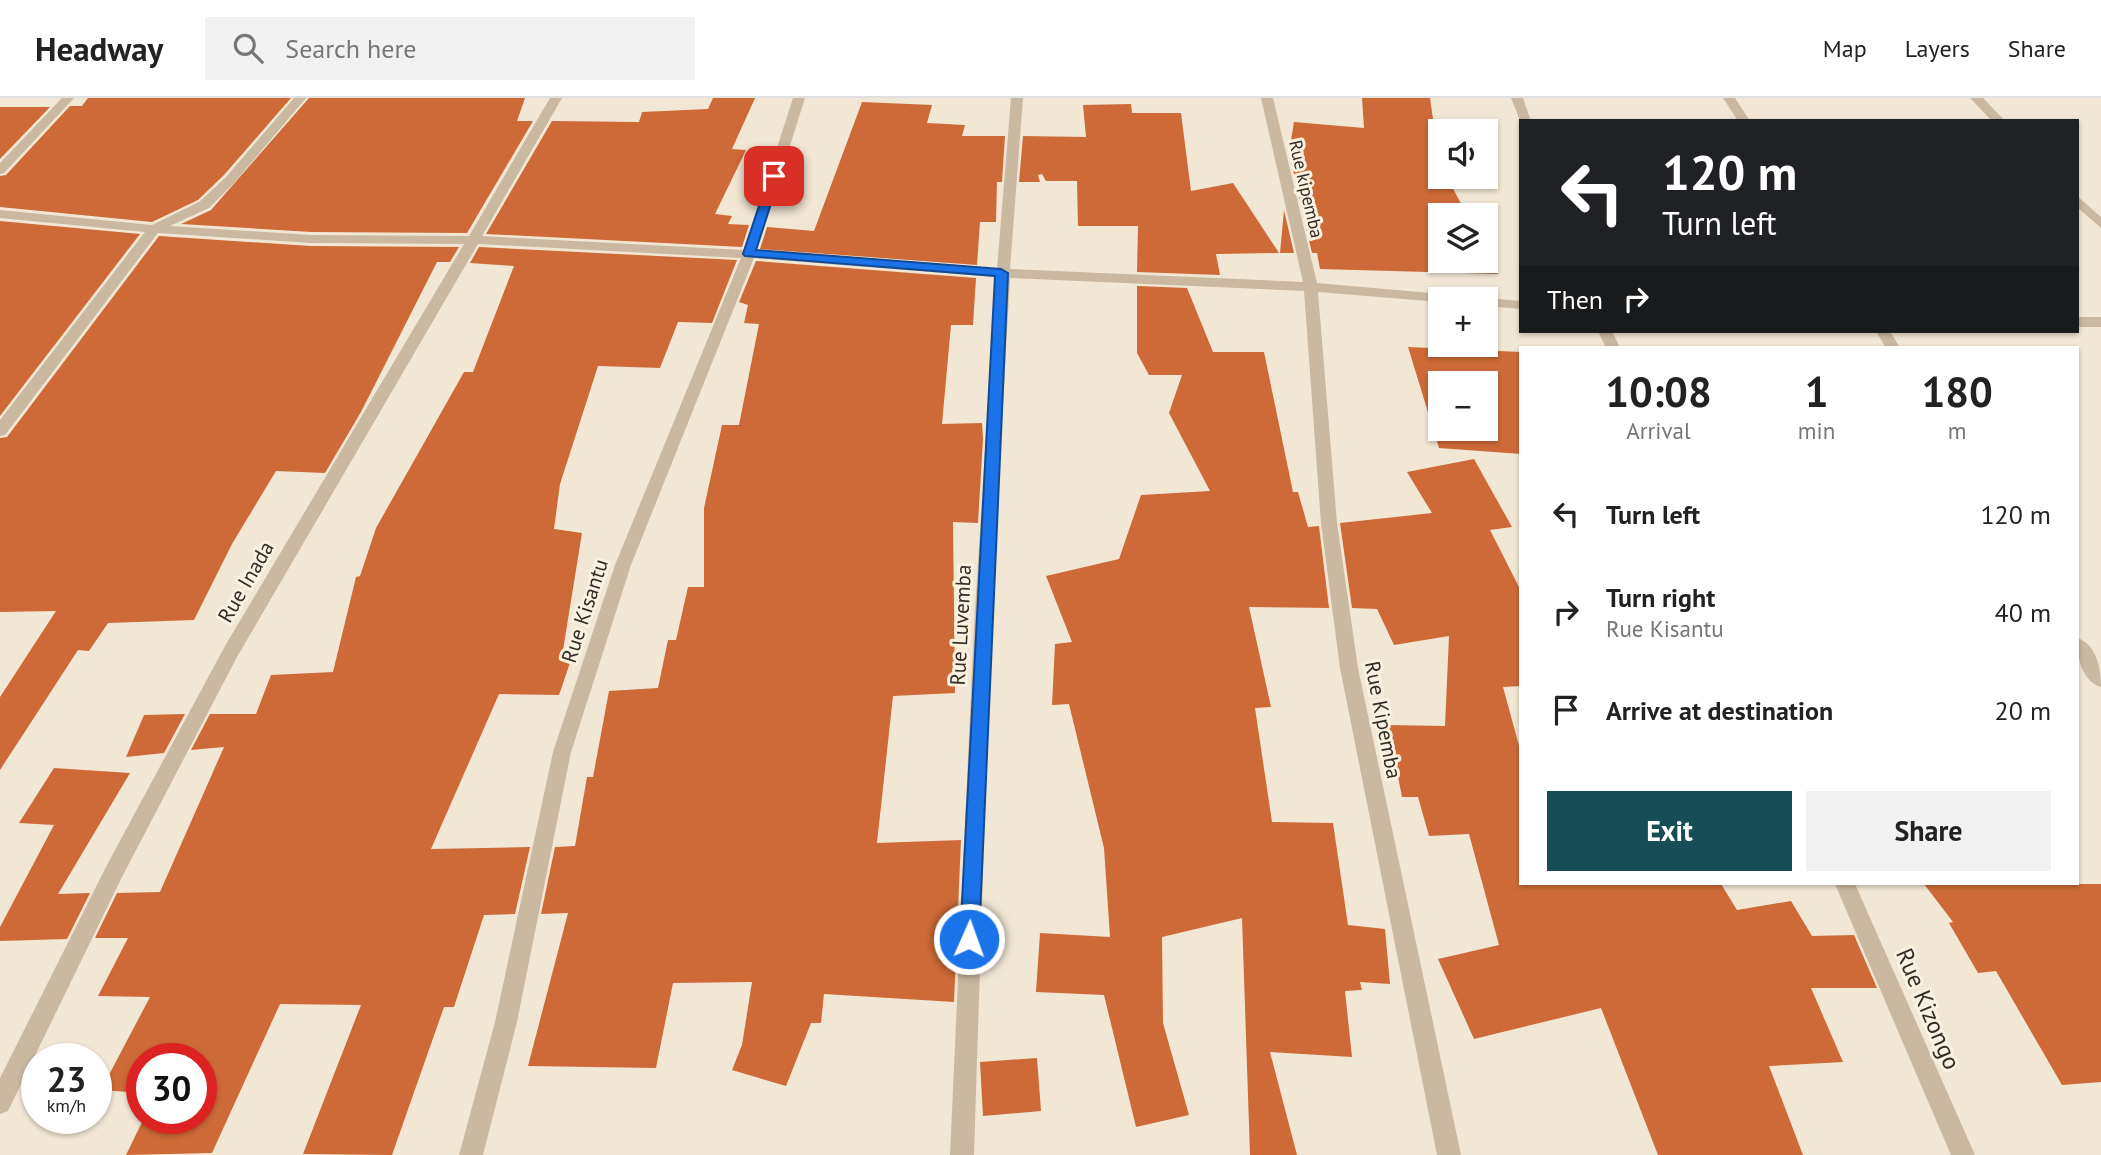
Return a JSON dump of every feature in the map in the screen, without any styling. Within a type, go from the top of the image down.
[{"type":"street","points":[[0,170],[68,98]]},
{"type":"street","points":[[0,431],[154,229],[204,205],[230,180],[300,98]]},
{"type":"street","name":"Rue Inada","points":[[0,1103],[188,731],[311,514],[475,240],[556,98]]},
{"type":"street","name":"Rue Kisantu","points":[[471,1155],[506,1022],[562,752],[623,565],[749,254],[799,98]]},
{"type":"street","name":"Rue Luvemba","points":[[962,1155],[972,858],[1001,273],[1017,98]]},
{"type":"street","name":"Rue kipemba","points":[[1267,98],[1311,287]]},
{"type":"street","points":[[1517,98],[1524,119]]},
{"type":"street","points":[[1729,98],[1743,119]]},
{"type":"street","points":[[1976,98],[1996,119]]},
{"type":"street","points":[[2079,202],[2101,224]]},
{"type":"street","points":[[0,214],[154,229],[311,239],[475,240],[749,254],[1001,273],[1311,287],[1428,297]]},
{"type":"street","name":"Rue Kipemba","points":[[1311,287],[1329,523],[1349,668],[1449,1155]]},
{"type":"street","points":[[1498,303],[1519,305]]},
{"type":"street","points":[[2079,322],[2101,322]]},
{"type":"street","points":[[2079,648],[2101,680]]},
{"type":"street","name":"Rue Kizongo","points":[[1845,885],[1963,1155]]},
{"type":"building","points":[[88,98],[291,98],[224,175],[198,200],[152,222],[0,207],[0,176],[6,175],[70,106],[82,106]]},
{"type":"building","points":[[309,98],[525,98],[517,121],[533,121],[467,233],[311,232],[181,224],[211,210]]},
{"type":"building","points":[[713,98],[755,98],[732,149],[746,150],[715,214],[732,216],[728,224],[749,225],[742,247],[486,234],[552,121],[639,122],[642,112],[708,109]]},
{"type":"building","points":[[1362,98],[1430,98],[1433,119],[1428,119],[1428,189],[1453,189],[1461,203],[1428,203],[1428,272],[1320,269],[1317,253],[1312,253],[1289,152],[1294,122],[1364,128]]},
{"type":"building","points":[[862,102],[932,105],[927,123],[965,125],[962,136],[1005,136],[1002,182],[997,182],[996,222],[980,222],[977,265],[760,249],[767,227],[814,231]]},
{"type":"building","points":[[1131,104],[1132,113],[1181,113],[1191,191],[1233,183],[1279,253],[1216,254],[1220,275],[1137,272],[1138,226],[1078,226],[1077,181],[1046,181],[1042,174],[1038,175],[1040,182],[1019,182],[1023,136],[1086,137],[1083,105]]},
{"type":"building","points":[[0,107],[50,107],[0,159]]},
{"type":"building","points":[[1284,210],[1294,253],[1280,253]]},
{"type":"building","points":[[0,221],[140,234],[0,416]]},
{"type":"building","points":[[159,236],[311,246],[459,247],[450,262],[437,262],[361,412],[325,473],[276,471],[232,544],[194,620],[108,623],[89,651],[78,650],[0,770],[0,697],[56,611],[0,612],[0,438],[7,437]]},
{"type":"building","points":[[479,247],[737,260],[712,323],[678,322],[660,368],[598,366],[560,484],[554,529],[582,533],[563,650],[574,651],[559,695],[499,694],[431,849],[530,847],[515,914],[484,915],[454,1007],[444,1007],[392,1155],[303,1154],[361,1005],[280,1004],[212,1153],[126,1155],[136,1134],[217,1134],[217,1043],[126,1043],[126,1092],[112,1091],[112,1069],[150,997],[98,996],[128,938],[95,938],[117,893],[160,892],[224,747],[191,750],[210,714],[256,714],[271,675],[333,672],[356,577],[360,576],[376,528],[464,372],[473,372],[514,266],[470,263]]},
{"type":"building","points":[[756,261],[976,278],[973,325],[951,325],[942,424],[982,423],[983,439],[978,523],[953,522],[955,693],[893,696],[877,843],[961,840],[954,1002],[824,994],[821,1023],[811,1023],[786,1086],[732,1070],[742,1045],[752,982],[673,983],[656,1068],[528,1066],[568,913],[541,914],[555,847],[575,846],[587,777],[593,777],[609,691],[658,688],[668,640],[676,640],[688,587],[704,587],[704,508],[722,425],[739,425],[759,324],[744,323],[748,305],[739,302]]},
{"type":"building","points":[[1137,286],[1187,288],[1213,352],[1264,352],[1293,492],[1298,492],[1308,527],[1319,526],[1329,608],[1249,607],[1271,707],[1255,708],[1272,822],[1333,823],[1348,925],[1385,929],[1390,984],[1360,982],[1362,990],[1345,991],[1352,1057],[1270,1052],[1297,1155],[1250,1155],[1242,918],[1162,937],[1163,1023],[1189,1115],[1136,1127],[1104,995],[1036,992],[1040,933],[1110,937],[1104,848],[1069,704],[1052,705],[1055,644],[1072,642],[1046,576],[1119,559],[1141,495],[1210,491],[1169,413],[1182,375],[1149,375],[1137,353]]},
{"type":"building","points":[[1408,347],[1428,348],[1428,357],[1498,357],[1498,351],[1519,352],[1519,454],[1439,448],[1437,441],[1498,441],[1498,371],[1428,371],[1428,412]]},
{"type":"building","points":[[1474,459],[1512,527],[1490,530],[1519,587],[1519,686],[1503,687],[1519,746],[1519,885],[1722,885],[1737,910],[1791,901],[1812,936],[1854,935],[1877,988],[1811,988],[1843,1062],[1769,1066],[1803,1155],[1658,1155],[1601,1008],[1474,1039],[1438,959],[1499,945],[1469,834],[1429,836],[1418,797],[1402,797],[1388,725],[1445,726],[1449,636],[1394,645],[1377,609],[1352,608],[1340,523],[1432,513],[1407,472]]},
{"type":"building","points":[[185,714],[164,753],[126,757],[144,715]]},
{"type":"building","points":[[54,768],[130,773],[58,894],[90,893],[67,939],[0,941],[0,927],[54,825],[19,823]]},
{"type":"building","points":[[2101,884],[2101,1082],[2062,1085],[1996,971],[1978,973],[1949,923],[1953,922],[1925,885]]},
{"type":"building","points":[[1037,1058],[1041,1111],[983,1116],[980,1062]]},
{"type":"route","points":[[774,176],[749,254],[1001,273],[969,939]]}]
